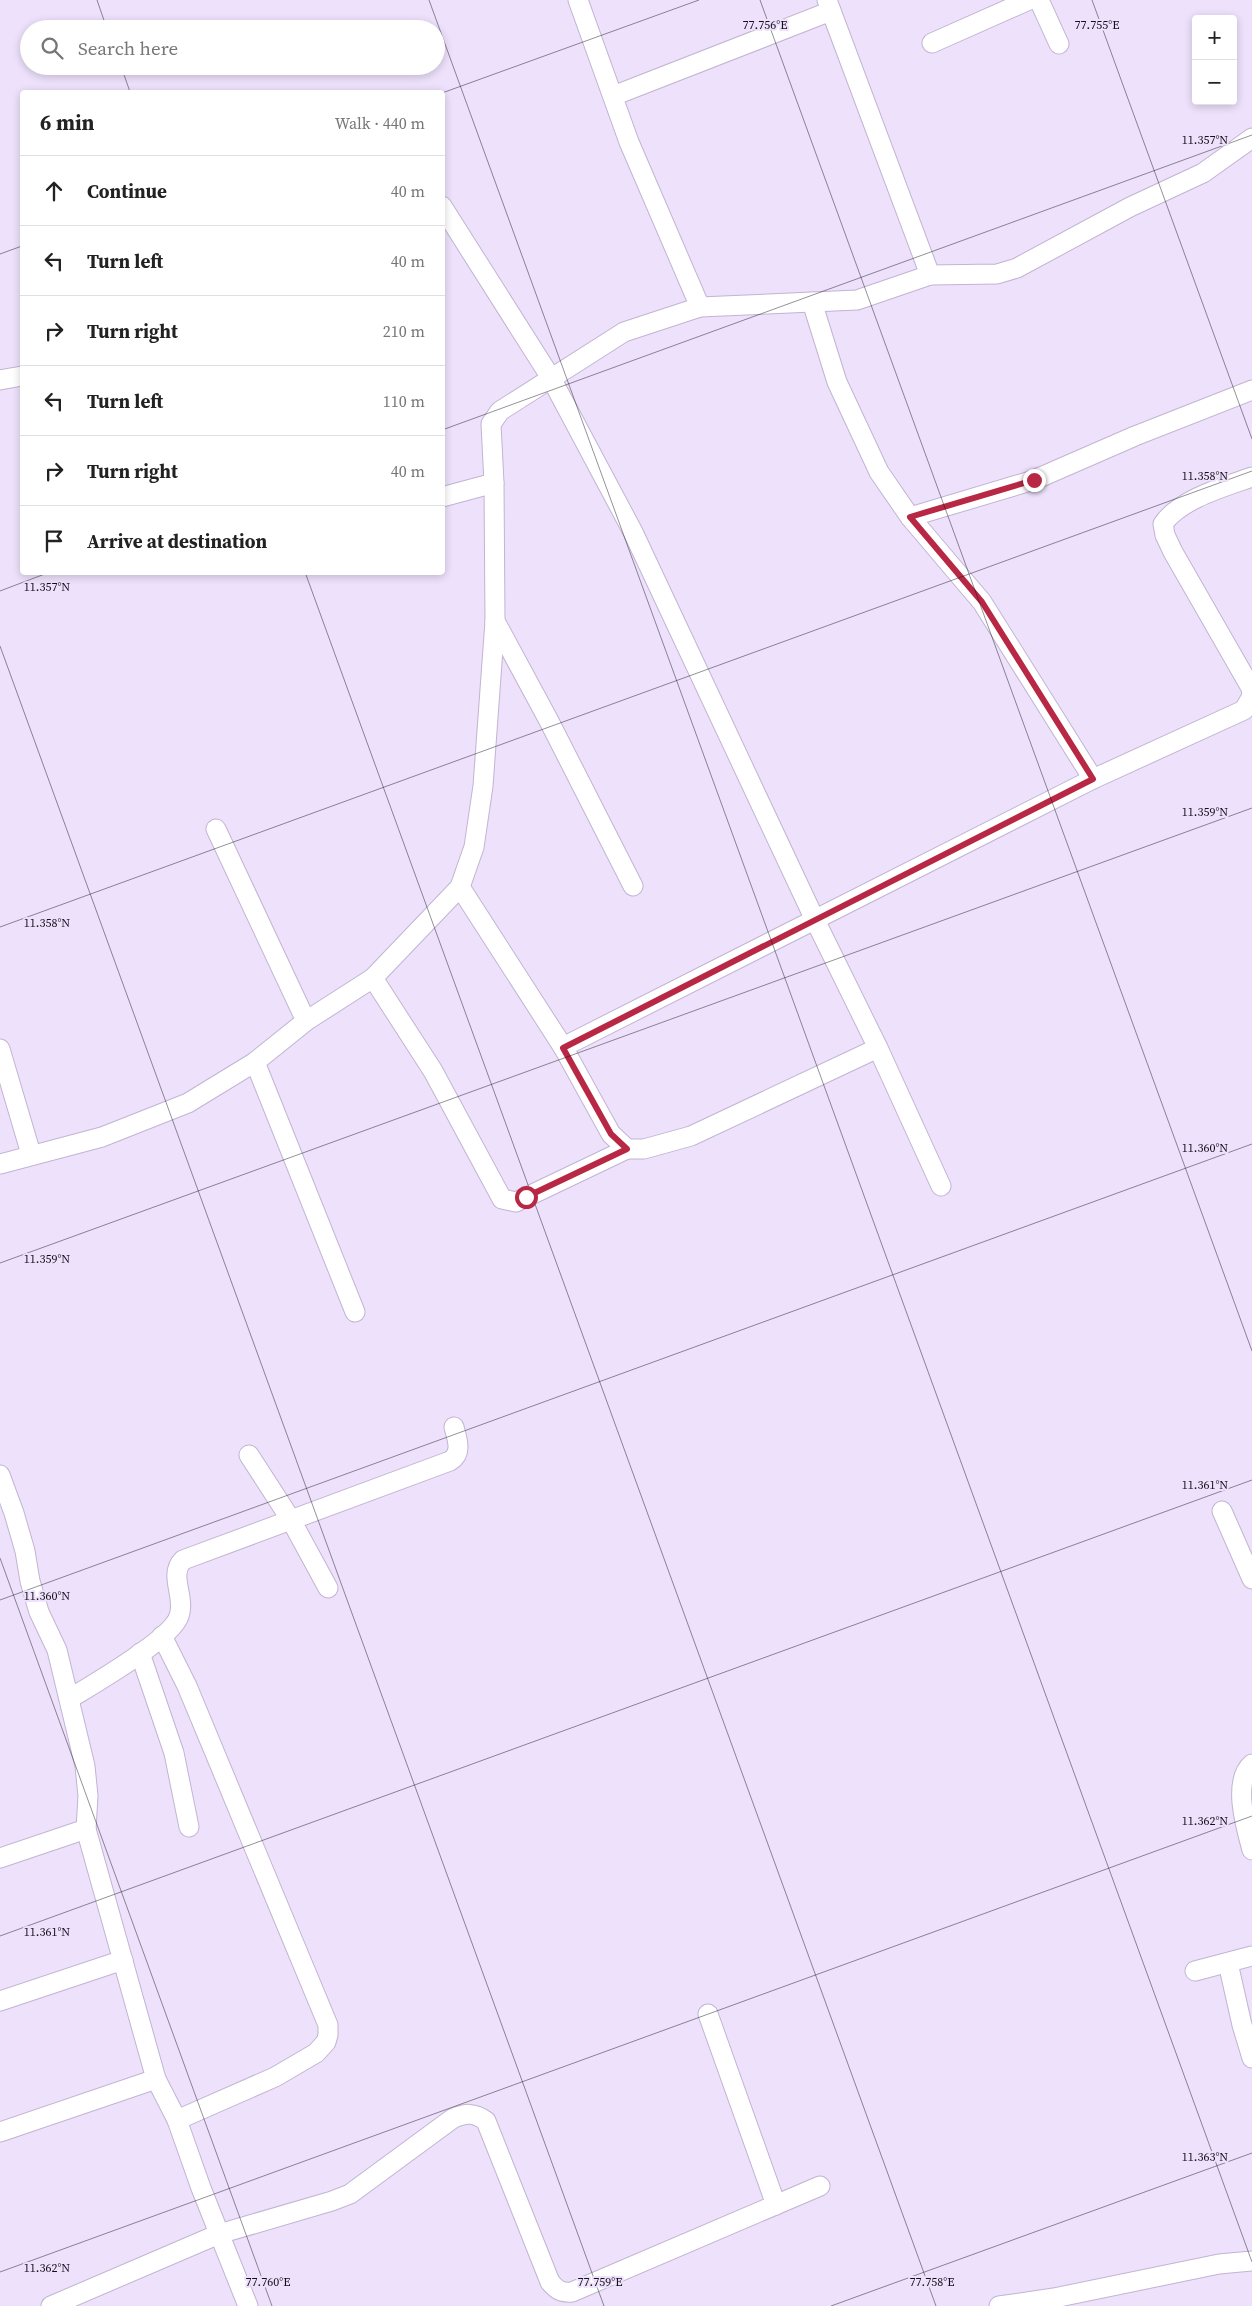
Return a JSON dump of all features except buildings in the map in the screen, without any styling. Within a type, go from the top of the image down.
[{"type":"street","points":[[578,0],[629,142],[700,307]]},
{"type":"street","points":[[932,43],[1029,0]]},
{"type":"street","points":[[1038,0],[1059,44]]},
{"type":"street","points":[[612,96],[829,6],[930,275]]},
{"type":"street","points":[[0,1164],[31,1154],[102,1137],[188,1103],[255,1062],[306,1021],[373,978],[460,887],[474,847],[483,786],[495,621],[492,424],[500,411],[624,332],[700,307],[857,300],[930,275],[997,274],[1017,268],[1130,207],[1203,173],[1252,138]]},
{"type":"street","points":[[445,211],[551,378],[633,532],[815,920],[878,1048],[941,1186]]},
{"type":"street","points":[[812,302],[836,382],[879,472],[910,517],[982,602],[1093,779]]},
{"type":"street","points":[[0,380],[20,376]]},
{"type":"street","points":[[910,517],[1034,480],[1135,436],[1252,390]]},
{"type":"street","points":[[563,1048],[1093,779],[1244,710],[1250,702],[1250,688],[1246,678],[1173,552],[1163,524],[1169,515],[1180,507],[1252,477]]},
{"type":"street","points":[[445,496],[494,483]]},
{"type":"street","points":[[495,621],[550,720],[633,886]]},
{"type":"street","points":[[216,830],[306,1021]]},
{"type":"street","points":[[460,887],[563,1048],[611,1134],[627,1149]]},
{"type":"street","points":[[373,978],[433,1071],[502,1199],[516,1202],[627,1149],[644,1149],[691,1136],[878,1048]]},
{"type":"street","points":[[0,1049],[31,1154]]},
{"type":"street","points":[[255,1062],[355,1312]]},
{"type":"street","points":[[69,1699],[111,1674],[170,1630],[179,1617],[181,1609],[177,1574],[178,1565],[183,1560],[450,1461],[456,1458],[458,1452],[454,1426]]},
{"type":"street","points":[[248,1455],[292,1520],[328,1588]]},
{"type":"street","points":[[0,1475],[25,1550],[30,1581],[40,1612],[57,1650],[85,1766],[88,1796],[86,1829],[156,2080],[177,2120],[248,2306]]},
{"type":"street","points":[[1222,1511],[1252,1579]]},
{"type":"street","points":[[162,1636],[187,1686],[328,2025],[326,2042],[316,2053],[274,2077],[177,2120]]},
{"type":"street","points":[[140,1653],[174,1753],[189,1827]]},
{"type":"street","points":[[1252,1764],[1244,1777],[1242,1806],[1252,1850]]},
{"type":"street","points":[[0,1858],[86,1829]]},
{"type":"street","points":[[1195,1971],[1252,1956]]},
{"type":"street","points":[[0,2001],[123,1960]]},
{"type":"street","points":[[1228,1963],[1242,2025],[1252,2058]]},
{"type":"street","points":[[708,2014],[776,2205]]},
{"type":"street","points":[[0,2132],[156,2080]]},
{"type":"street","points":[[51,2306],[219,2234],[350,2194],[452,2119],[471,2114],[486,2121],[492,2132],[550,2282],[556,2289],[564,2293],[572,2292],[820,2186]]},
{"type":"street","points":[[999,2306],[1054,2298],[1219,2264],[1252,2261]]},
{"type":"route","points":[[526,1197],[627,1149],[611,1134],[563,1048],[1093,779],[982,602],[910,517],[1034,480]]}]
